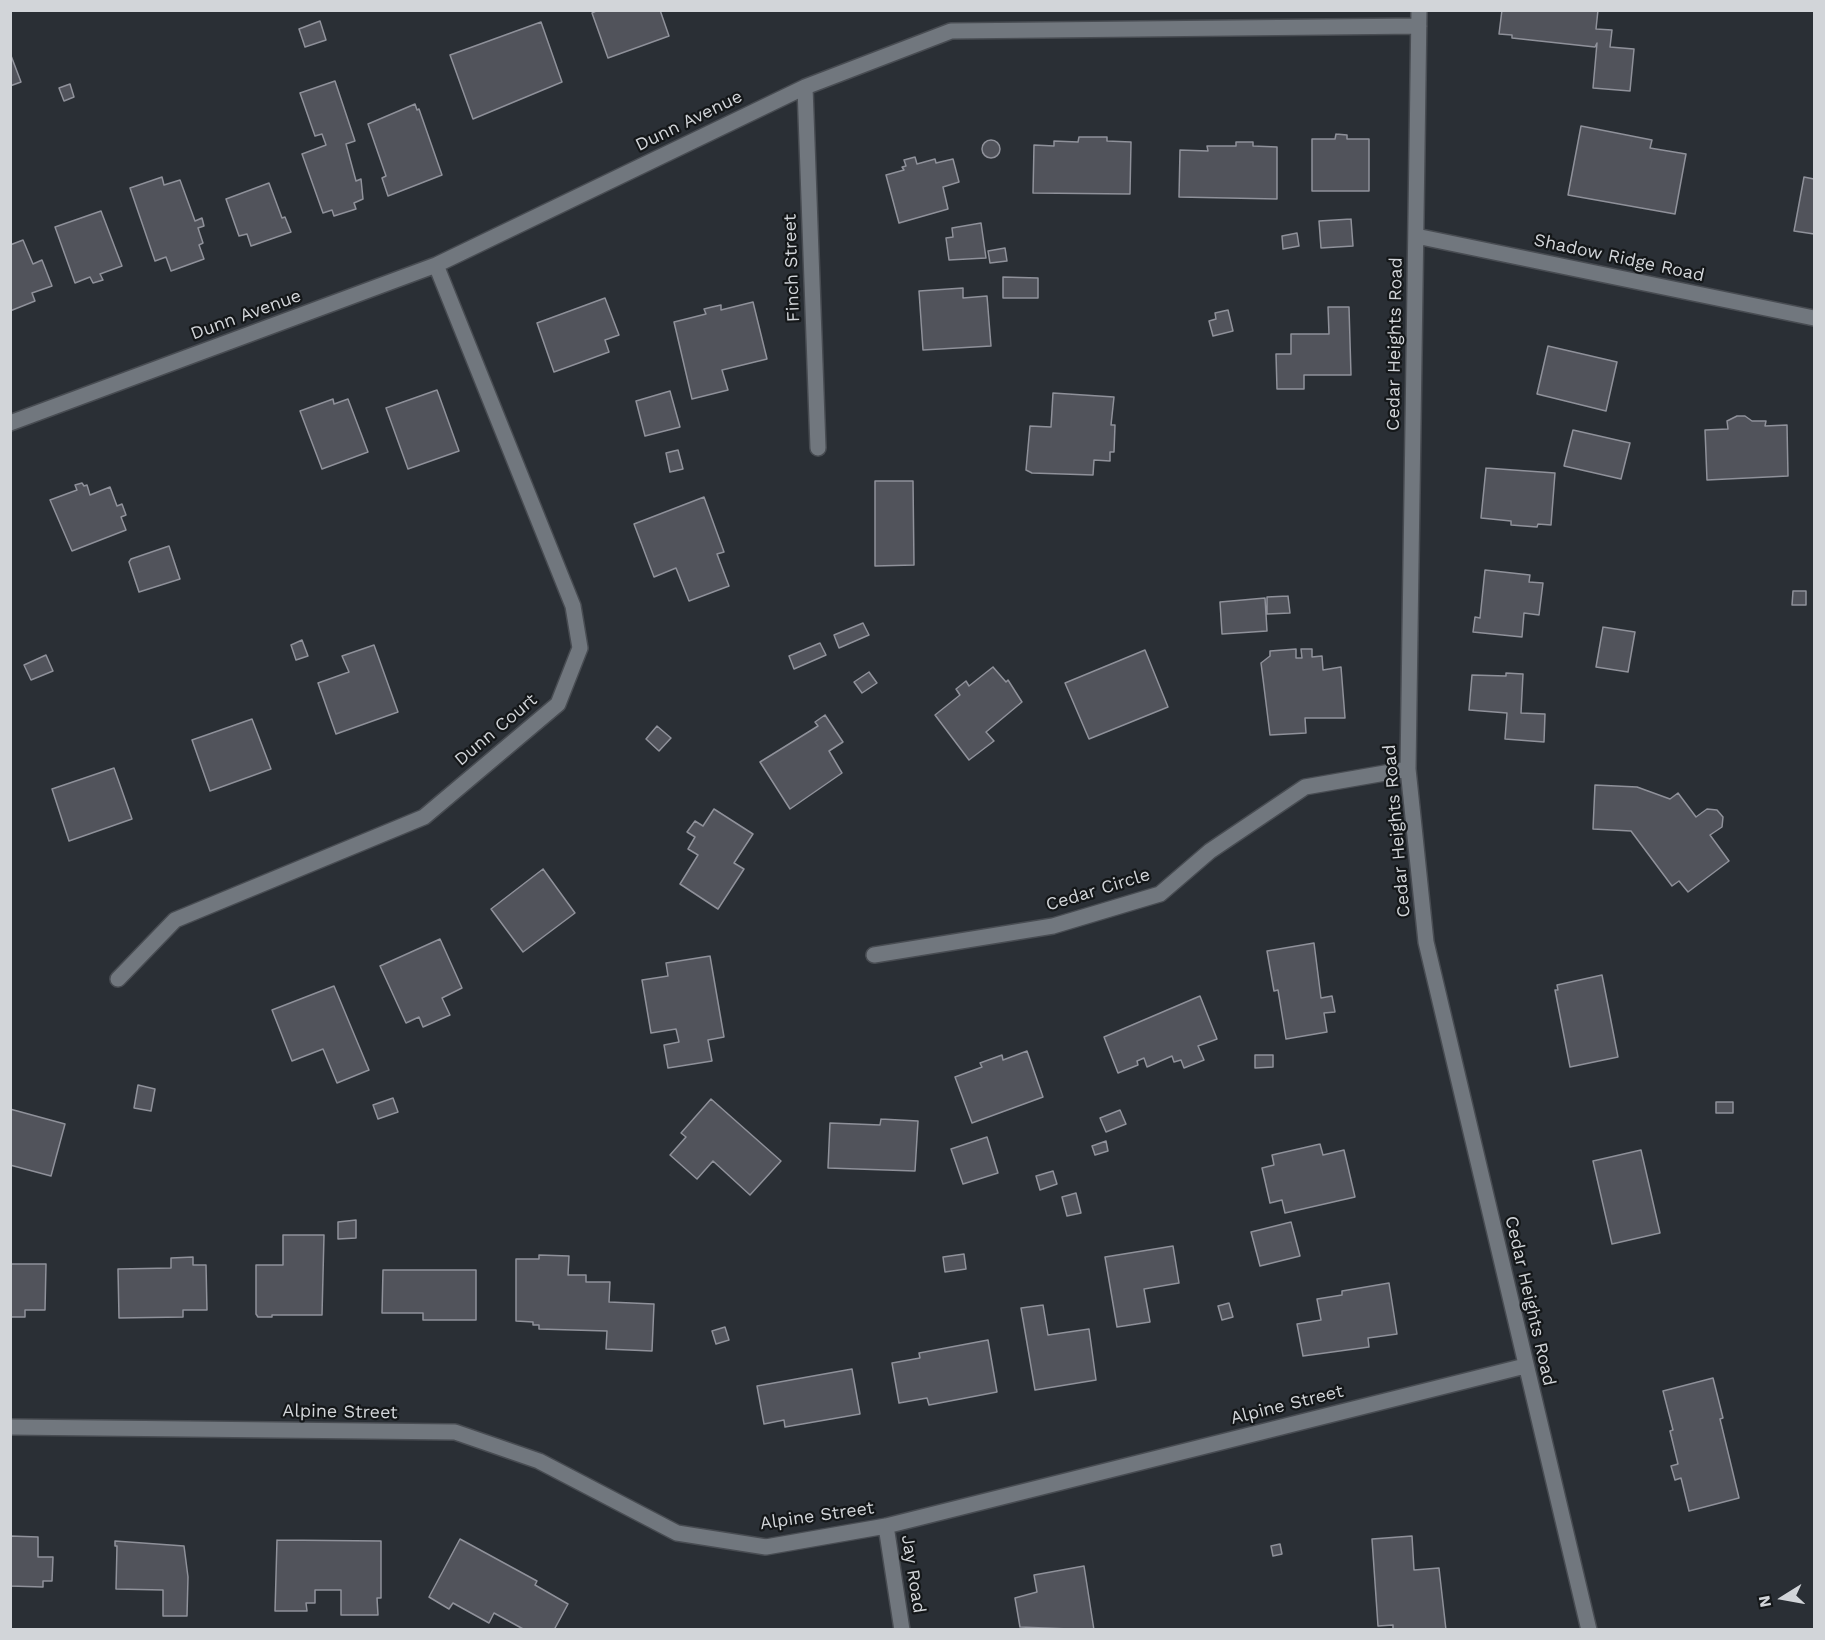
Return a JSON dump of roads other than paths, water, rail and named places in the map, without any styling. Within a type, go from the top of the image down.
[{"type":"street","name":"Cedar Heights Road","points":[[1419,10],[1408,769],[1426,942],[1589,1629]]},
{"type":"street","name":"Dunn Avenue","points":[[10,423],[436,265],[805,87],[951,31],[1419,27]]},
{"type":"street","name":"Finch Street","points":[[805,87],[818,448]]},
{"type":"street","name":"Shadow Ridge Road","points":[[1416,236],[1815,318]]},
{"type":"street","name":"Dunn Court","points":[[118,979],[176,920],[424,817],[558,704],[580,648],[573,606],[436,265]]},
{"type":"street","name":"Cedar Circle","points":[[874,955],[1053,926],[1160,894],[1210,851],[1305,787],[1408,769]]},
{"type":"street","name":"Alpine Street","points":[[10,1427],[455,1432],[538,1461],[677,1533],[766,1547],[886,1526],[1525,1366]]},
{"type":"street","name":"Jay Road","points":[[886,1526],[903,1629]]}]
